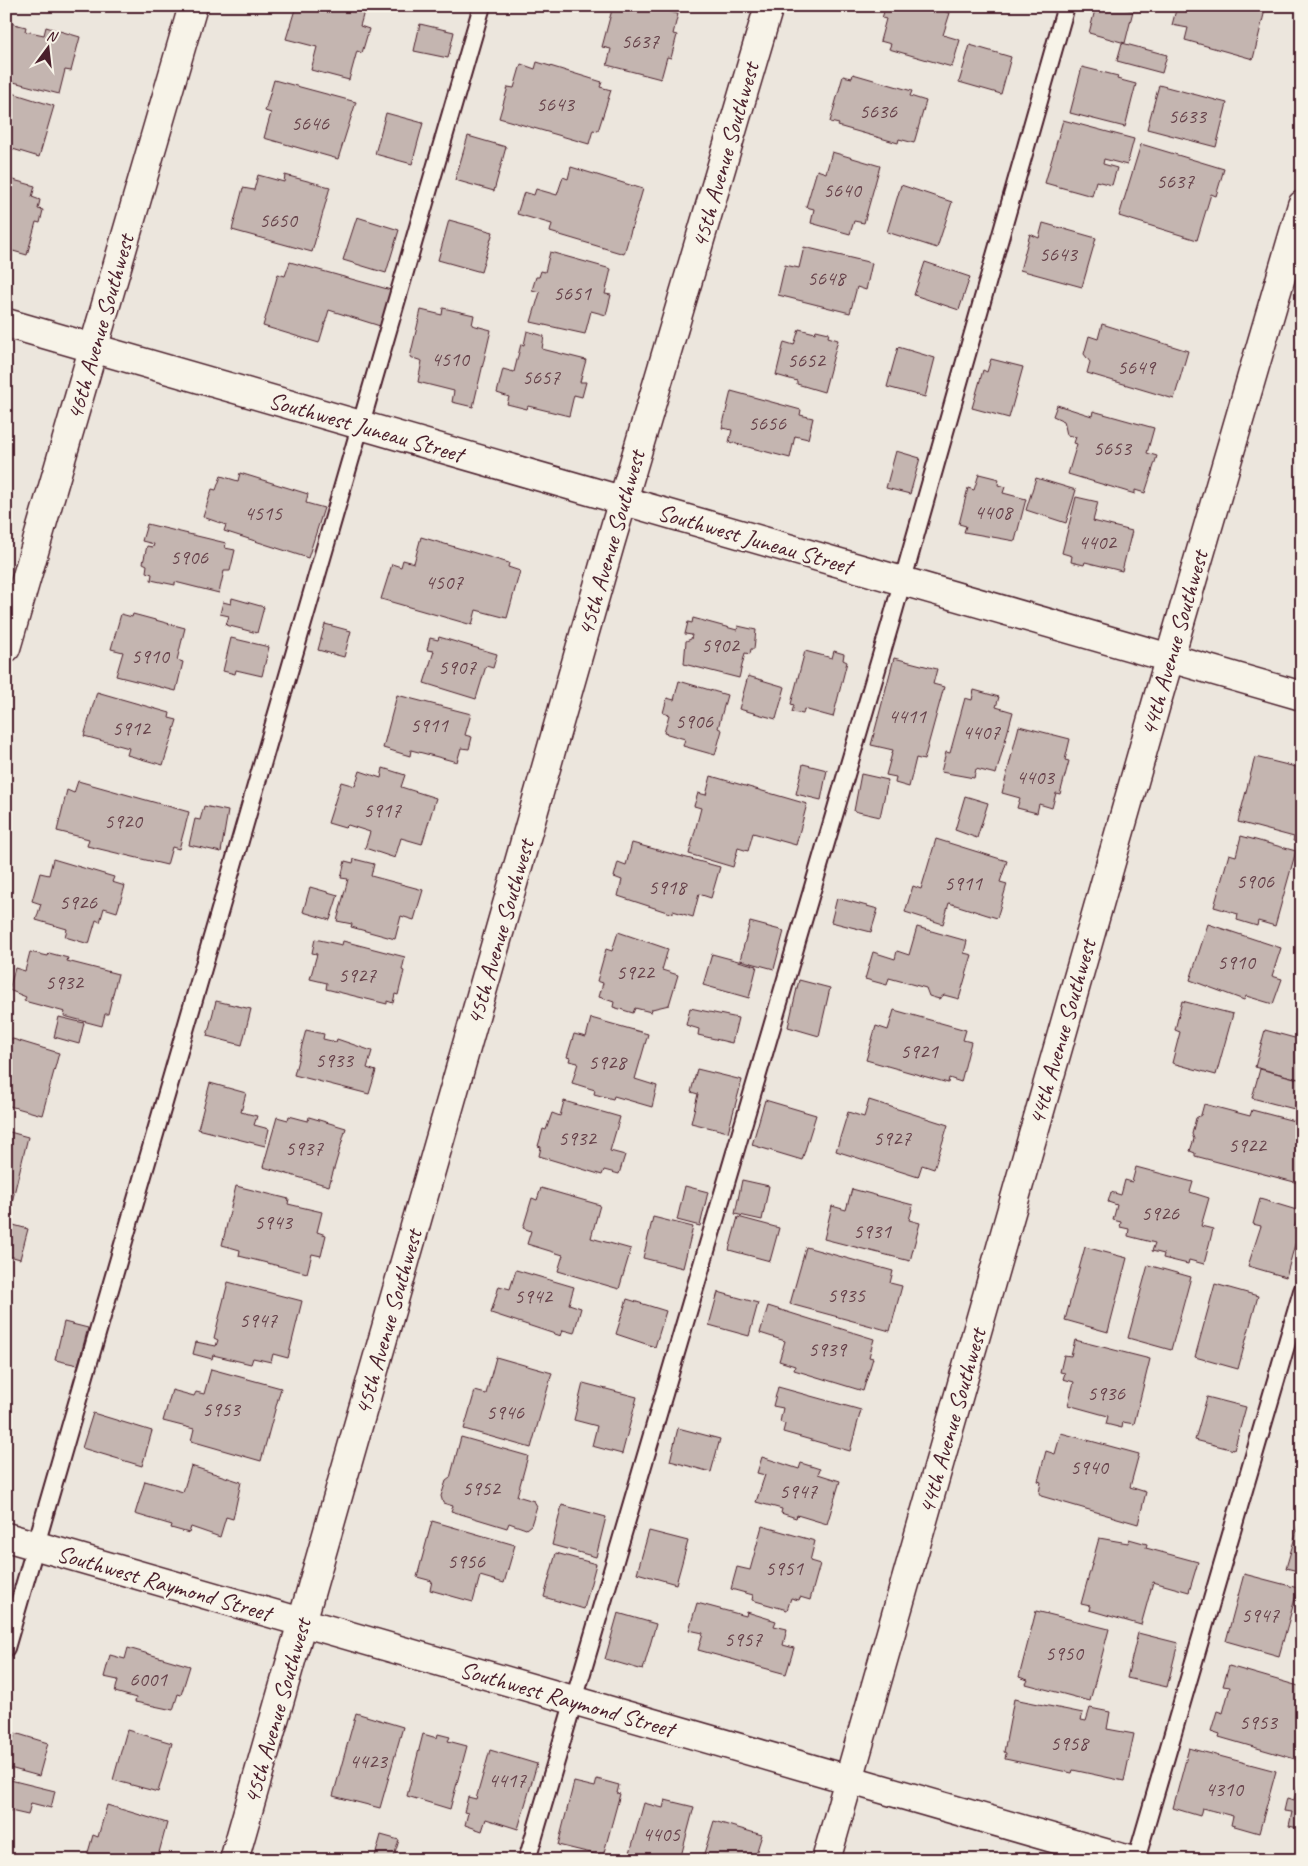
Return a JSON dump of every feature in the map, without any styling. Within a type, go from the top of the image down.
[{"type":"street","name":"46th Avenue Southwest","points":[[6,648],[193,6]]},
{"type":"street","name":"45th Avenue Southwest","points":[[234,1860],[623,502],[769,6]]},
{"type":"street","name":"44th Avenue Southwest","points":[[826,1860],[1170,656],[1302,205]]},
{"type":"street","name":"Southwest Juneau Street","points":[[6,323],[902,582],[1170,656],[1302,696]]},
{"type":"street","name":"Southwest Raymond Street","points":[[6,1537],[1129,1860]]},
{"type":"lane","points":[[6,1648],[482,6]]},
{"type":"lane","points":[[527,1860],[902,582],[1066,6]]},
{"type":"lane","points":[[1136,1860],[1302,1291]]},
{"type":"building","points":[[296,6],[365,8],[360,26],[369,29],[362,53],[357,51],[349,80],[311,70],[317,47],[286,39]]},
{"type":"building","points":[[613,6],[646,6],[678,14],[673,34],[677,35],[671,58],[667,57],[661,79],[607,65],[611,49],[602,47]]},
{"type":"building","points":[[886,6],[925,6],[950,13],[943,35],[960,40],[952,67],[889,49],[891,44],[880,41],[886,19],[882,18]]},
{"type":"building","points":[[1096,6],[1115,6],[1133,11],[1125,43],[1089,33]]},
{"type":"building","points":[[1177,6],[1251,6],[1265,10],[1253,59],[1185,40],[1188,28],[1172,25]]},
{"type":"building","points":[[6,22],[26,27],[25,31],[44,35],[46,27],[80,37],[71,71],[65,70],[59,94],[6,80]]},
{"type":"building","points":[[420,24],[454,32],[448,58],[414,51]]},
{"type":"building","points":[[1122,43],[1167,55],[1162,73],[1117,61]]},
{"type":"building","points":[[970,45],[1011,57],[1001,94],[959,82]]},
{"type":"building","points":[[537,62],[602,82],[600,87],[611,90],[598,131],[593,130],[589,144],[499,118],[508,87],[514,88],[521,64],[535,69]]},
{"type":"building","points":[[1082,67],[1118,76],[1117,79],[1136,84],[1125,127],[1070,113]]},
{"type":"building","points":[[853,74],[912,91],[910,96],[926,101],[914,143],[899,139],[898,143],[830,122],[843,76],[852,78]]},
{"type":"building","points":[[274,80],[356,102],[338,159],[264,138],[271,113],[265,111]]},
{"type":"building","points":[[1159,85],[1227,103],[1216,147],[1147,129]]},
{"type":"building","points":[[6,91],[54,106],[39,157],[6,147]]},
{"type":"building","points":[[386,113],[423,123],[412,164],[375,154]]},
{"type":"building","points":[[1063,120],[1134,139],[1127,165],[1104,159],[1103,164],[1117,168],[1112,185],[1096,181],[1092,196],[1045,183]]},
{"type":"building","points":[[468,136],[506,147],[494,191],[455,180]]},
{"type":"building","points":[[1141,144],[1224,169],[1216,196],[1211,194],[1197,240],[1119,216]]},
{"type":"building","points":[[832,152],[880,166],[864,223],[854,221],[850,234],[811,223],[814,209],[806,207],[817,170],[826,173]]},
{"type":"building","points":[[571,167],[643,189],[624,254],[550,232],[552,224],[517,214],[524,192],[534,195],[536,189],[557,195],[563,177],[568,179]]},
{"type":"building","points":[[258,175],[284,182],[285,175],[330,187],[312,252],[232,230],[243,188],[254,190]]},
{"type":"building","points":[[6,178],[35,186],[32,197],[40,200],[38,209],[43,210],[40,223],[36,222],[27,255],[6,249]]},
{"type":"building","points":[[901,185],[952,202],[937,248],[887,232]]},
{"type":"building","points":[[357,217],[399,230],[386,273],[343,260]]},
{"type":"building","points":[[449,220],[493,232],[481,272],[438,260]]},
{"type":"building","points":[[1043,223],[1096,238],[1082,287],[1020,270],[1030,234],[1039,238]]},
{"type":"building","points":[[804,247],[872,263],[866,290],[857,287],[850,313],[778,295],[785,265],[799,268]]},
{"type":"building","points":[[550,252],[611,269],[605,294],[611,295],[606,315],[591,311],[585,334],[531,322],[540,292],[532,290],[536,277],[539,277],[541,271],[545,272]]},
{"type":"building","points":[[290,262],[391,290],[380,326],[329,310],[319,343],[263,326],[278,274],[285,276]]},
{"type":"building","points":[[925,262],[970,277],[959,310],[914,295]]},
{"type":"building","points":[[443,308],[474,315],[472,325],[491,330],[473,407],[452,402],[454,391],[418,382],[422,361],[410,357],[421,310],[442,315]]},
{"type":"building","points":[[1102,324],[1188,351],[1174,399],[1087,373],[1090,362],[1084,354],[1089,336],[1098,339]]},
{"type":"building","points":[[799,329],[815,333],[816,330],[829,333],[828,337],[838,340],[824,392],[776,375],[784,342],[794,345]]},
{"type":"building","points":[[527,331],[544,336],[542,349],[586,360],[580,382],[586,382],[582,397],[574,395],[569,416],[528,406],[527,409],[507,404],[509,397],[497,393],[503,369],[514,372],[521,344],[524,345]]},
{"type":"building","points":[[898,347],[935,358],[925,397],[887,387]]},
{"type":"building","points":[[991,359],[1023,367],[1009,418],[972,408],[983,370],[987,372]]},
{"type":"building","points":[[731,391],[801,410],[800,415],[813,418],[808,439],[795,436],[790,458],[729,442],[732,430],[722,428]]},
{"type":"building","points":[[1057,405],[1092,416],[1093,411],[1154,428],[1147,453],[1157,456],[1145,493],[1135,490],[1135,494],[1068,474],[1077,444],[1074,443],[1076,437],[1067,435],[1064,421],[1053,416]]},
{"type":"building","points":[[896,451],[920,458],[910,494],[886,488]]},
{"type":"building","points":[[240,473],[308,494],[306,503],[324,508],[308,558],[224,531],[226,525],[203,517],[212,489],[216,490],[221,476],[238,481]]},
{"type":"building","points":[[979,474],[999,479],[998,485],[1005,487],[1003,493],[1026,499],[1015,541],[964,532],[966,526],[959,524],[968,488],[974,490]]},
{"type":"building","points":[[1036,478],[1076,490],[1066,523],[1026,510]]},
{"type":"building","points":[[1076,497],[1098,502],[1093,521],[1132,531],[1122,571],[1085,562],[1084,565],[1071,562],[1072,556],[1062,553]]},
{"type":"building","points":[[147,524],[226,543],[225,548],[235,550],[230,571],[224,571],[219,593],[175,582],[175,585],[151,580],[152,574],[146,572],[147,565],[143,563],[147,546],[153,547],[154,544],[142,541]]},
{"type":"building","points":[[421,537],[509,563],[508,567],[520,571],[507,618],[476,610],[472,625],[381,599],[392,564],[401,567],[403,560],[414,563]]},
{"type":"building","points":[[232,598],[264,607],[257,633],[226,625],[229,616],[220,614],[223,602],[231,604]]},
{"type":"building","points":[[121,614],[132,617],[133,614],[185,628],[177,660],[183,662],[176,691],[116,676],[123,652],[111,649]]},
{"type":"building","points":[[693,618],[737,630],[738,626],[756,630],[754,649],[751,649],[750,654],[745,653],[739,678],[684,664],[686,641],[691,639],[692,635],[685,634],[688,622],[692,623]]},
{"type":"building","points":[[325,624],[351,631],[344,657],[318,650]]},
{"type":"building","points":[[439,637],[497,654],[493,668],[486,666],[476,699],[424,683],[434,651],[427,650],[430,638],[438,640]]},
{"type":"building","points":[[231,638],[269,647],[262,676],[236,670],[235,674],[223,671]]},
{"type":"building","points":[[805,651],[832,658],[834,651],[844,654],[843,660],[847,662],[833,717],[804,709],[803,714],[792,712],[794,705],[791,704]]},
{"type":"building","points":[[894,658],[937,669],[933,684],[944,687],[924,760],[916,758],[909,787],[895,783],[896,777],[886,775],[893,750],[871,745]]},
{"type":"building","points":[[748,676],[785,687],[776,719],[739,709]]},
{"type":"building","points":[[679,681],[727,695],[718,728],[722,730],[715,755],[683,746],[685,739],[664,733],[669,715],[663,713],[667,698],[674,700]]},
{"type":"building","points":[[974,690],[999,697],[996,707],[1013,712],[996,774],[976,769],[974,778],[941,772],[946,752],[950,753],[965,698],[972,700]]},
{"type":"building","points":[[97,692],[170,713],[169,718],[177,720],[163,765],[127,755],[129,748],[84,736]]},
{"type":"building","points":[[397,695],[471,714],[465,735],[472,737],[469,749],[461,748],[457,762],[411,750],[410,756],[383,748]]},
{"type":"building","points":[[1019,726],[1070,739],[1065,760],[1069,761],[1060,794],[1056,793],[1052,808],[1039,804],[1037,813],[1017,808],[1020,798],[1002,793]]},
{"type":"building","points":[[1255,757],[1300,768],[1297,780],[1302,781],[1302,843],[1293,841],[1294,837],[1238,822]]},
{"type":"building","points":[[803,764],[827,770],[821,800],[796,794]]},
{"type":"building","points":[[383,768],[405,775],[401,787],[436,798],[422,844],[401,838],[395,858],[365,848],[370,832],[348,825],[345,828],[328,823],[341,782],[355,786],[360,771],[381,778]]},
{"type":"building","points":[[861,774],[888,780],[880,817],[854,811]]},
{"type":"building","points":[[711,776],[807,804],[796,845],[753,833],[748,851],[738,848],[733,867],[689,854],[701,808],[694,806],[698,793],[706,795]]},
{"type":"building","points":[[78,781],[189,812],[179,849],[172,847],[167,865],[87,846],[89,839],[57,831],[67,790],[74,793]]},
{"type":"building","points":[[965,796],[988,803],[977,838],[955,830]]},
{"type":"building","points":[[204,806],[228,811],[221,852],[189,845],[195,819],[200,820]]},
{"type":"building","points":[[1241,836],[1296,851],[1275,926],[1258,921],[1257,926],[1237,920],[1238,914],[1214,907],[1229,854],[1236,856]]},
{"type":"building","points":[[936,839],[1007,861],[1000,882],[1007,884],[997,918],[949,903],[943,924],[905,912],[913,886],[921,889]]},
{"type":"building","points":[[632,843],[720,867],[711,898],[699,894],[693,917],[673,911],[673,914],[618,896],[622,880],[614,877],[618,862],[626,865]]},
{"type":"building","points":[[53,859],[114,877],[112,882],[125,886],[117,912],[104,908],[100,922],[96,920],[89,944],[65,937],[67,929],[36,920],[41,904],[32,901],[40,873],[49,875]]},
{"type":"building","points":[[354,859],[374,864],[371,876],[423,890],[414,920],[401,916],[395,939],[351,927],[352,924],[337,921],[348,879],[341,878],[345,861],[353,863]]},
{"type":"building","points":[[310,887],[338,895],[330,920],[303,912]]},
{"type":"building","points":[[837,898],[878,909],[871,932],[831,922]]},
{"type":"building","points":[[750,922],[784,931],[774,969],[740,960]]},
{"type":"building","points":[[1208,924],[1281,948],[1272,976],[1282,979],[1273,1004],[1246,996],[1244,1000],[1190,980]]},
{"type":"building","points":[[917,927],[967,941],[964,953],[972,955],[959,999],[944,995],[939,999],[929,996],[926,988],[889,978],[887,985],[865,979],[873,952],[895,959],[897,951],[909,955]]},
{"type":"building","points":[[618,932],[668,949],[662,970],[678,975],[669,1005],[652,1009],[651,1012],[635,1008],[633,1013],[613,1007],[614,1002],[599,997],[603,983],[597,981],[606,949],[612,951]]},
{"type":"building","points":[[315,939],[342,945],[343,941],[405,957],[402,970],[404,971],[398,995],[395,994],[393,1003],[387,1001],[387,1004],[326,989],[327,983],[310,979],[317,954],[312,953]]},
{"type":"building","points":[[30,952],[48,956],[49,953],[68,958],[67,961],[118,974],[108,1014],[105,1014],[102,1026],[64,1016],[65,1012],[24,1001],[26,997],[9,990],[15,968],[25,971]]},
{"type":"building","points":[[712,954],[757,966],[749,998],[703,985]]},
{"type":"building","points":[[799,980],[830,988],[819,1036],[788,1027]]},
{"type":"building","points":[[216,1001],[251,1009],[242,1045],[207,1036]]},
{"type":"building","points":[[1182,1001],[1233,1014],[1216,1075],[1172,1063],[1180,1032],[1175,1030]]},
{"type":"building","points":[[690,1008],[738,1018],[732,1043],[698,1035],[699,1029],[686,1025]]},
{"type":"building","points":[[894,1010],[966,1030],[963,1040],[971,1042],[961,1082],[949,1078],[948,1083],[866,1060],[876,1026],[888,1030]]},
{"type":"building","points":[[59,1017],[84,1023],[79,1044],[54,1037]]},
{"type":"building","points":[[591,1018],[648,1034],[635,1079],[657,1086],[652,1107],[614,1096],[613,1099],[594,1094],[595,1090],[572,1083],[578,1063],[569,1061],[570,1058],[567,1057],[574,1034],[586,1037]]},
{"type":"building","points":[[306,1030],[324,1034],[323,1039],[336,1042],[337,1039],[372,1051],[367,1068],[376,1071],[369,1094],[294,1075]]},
{"type":"building","points":[[1265,1030],[1302,1040],[1302,1080],[1255,1067]]},
{"type":"building","points":[[6,1037],[59,1053],[42,1115],[6,1105]]},
{"type":"building","points":[[697,1069],[742,1080],[728,1132],[691,1123],[698,1094],[691,1092]]},
{"type":"building","points":[[1260,1069],[1302,1080],[1302,1111],[1252,1098]]},
{"type":"building","points":[[210,1083],[246,1093],[241,1112],[257,1116],[254,1125],[269,1129],[265,1146],[198,1129]]},
{"type":"building","points":[[765,1100],[816,1115],[802,1160],[752,1145]]},
{"type":"building","points":[[869,1100],[948,1125],[934,1169],[922,1165],[918,1177],[836,1151],[848,1112],[864,1117]]},
{"type":"building","points":[[564,1101],[620,1117],[610,1151],[625,1155],[619,1174],[604,1170],[602,1175],[539,1156],[541,1147],[538,1146],[543,1129],[546,1130],[552,1113],[560,1116]]},
{"type":"building","points":[[1204,1104],[1250,1116],[1252,1110],[1302,1123],[1302,1184],[1195,1156],[1195,1153],[1190,1151],[1194,1139],[1192,1134],[1196,1118],[1201,1115]]},
{"type":"building","points":[[289,1116],[308,1121],[309,1117],[346,1128],[329,1186],[263,1167],[277,1117],[288,1120]]},
{"type":"building","points":[[6,1131],[28,1137],[12,1202],[6,1201]]},
{"type":"building","points":[[1136,1167],[1193,1182],[1190,1192],[1209,1198],[1201,1226],[1213,1229],[1204,1264],[1189,1260],[1188,1264],[1163,1258],[1164,1254],[1152,1251],[1155,1243],[1128,1236],[1129,1229],[1120,1227],[1121,1222],[1113,1220],[1117,1205],[1108,1202],[1111,1192],[1121,1195],[1125,1180],[1132,1182]]},
{"type":"building","points":[[742,1180],[769,1186],[762,1220],[735,1214]]},
{"type":"building","points":[[236,1186],[289,1199],[288,1204],[322,1212],[317,1232],[326,1235],[321,1256],[312,1254],[307,1273],[239,1256],[240,1250],[222,1245]]},
{"type":"building","points":[[685,1186],[708,1192],[700,1226],[677,1220]]},
{"type":"building","points":[[541,1188],[600,1205],[591,1238],[631,1249],[619,1289],[558,1271],[563,1255],[527,1244],[531,1231],[523,1228],[532,1198],[537,1200]]},
{"type":"building","points":[[852,1189],[913,1205],[909,1220],[920,1223],[910,1261],[824,1239],[832,1206],[846,1210]]},
{"type":"building","points":[[1260,1199],[1300,1211],[1294,1229],[1299,1230],[1286,1277],[1248,1266],[1261,1226],[1253,1224]]},
{"type":"building","points":[[653,1217],[693,1227],[683,1268],[643,1258]]},
{"type":"building","points":[[738,1217],[779,1228],[770,1261],[729,1250]]},
{"type":"building","points":[[6,1223],[28,1229],[20,1259],[6,1255]]},
{"type":"building","points":[[806,1247],[893,1271],[890,1283],[902,1286],[890,1331],[790,1304]]},
{"type":"building","points":[[1085,1247],[1127,1258],[1108,1332],[1065,1320]]},
{"type":"building","points":[[1148,1265],[1191,1277],[1171,1350],[1128,1338]]},
{"type":"building","points":[[516,1270],[574,1287],[569,1304],[581,1308],[574,1333],[563,1330],[561,1336],[491,1313],[499,1286],[510,1289]]},
{"type":"building","points":[[228,1282],[302,1301],[288,1358],[273,1354],[271,1362],[253,1358],[251,1364],[213,1355],[212,1359],[193,1354],[196,1342],[216,1346],[218,1340],[214,1338]]},
{"type":"building","points":[[1215,1284],[1258,1296],[1238,1369],[1195,1357]]},
{"type":"building","points":[[718,1292],[758,1303],[749,1336],[709,1325]]},
{"type":"building","points":[[627,1299],[666,1311],[655,1347],[616,1334]]},
{"type":"building","points":[[768,1306],[874,1339],[869,1357],[873,1358],[863,1391],[794,1370],[795,1366],[779,1361],[785,1341],[760,1333]]},
{"type":"building","points":[[64,1322],[88,1328],[78,1365],[55,1360]]},
{"type":"building","points":[[1075,1340],[1150,1359],[1134,1424],[1123,1422],[1122,1428],[1106,1424],[1108,1416],[1068,1405],[1074,1382],[1063,1379],[1065,1373],[1060,1372],[1064,1355],[1071,1356]]},
{"type":"building","points":[[496,1357],[552,1373],[531,1448],[464,1429],[475,1391],[486,1394]]},
{"type":"building","points":[[211,1369],[281,1388],[261,1461],[191,1441],[194,1429],[163,1421],[172,1390],[194,1396],[196,1392],[204,1394]]},
{"type":"building","points":[[583,1383],[637,1397],[622,1454],[592,1446],[597,1426],[574,1420]]},
{"type":"building","points":[[778,1387],[861,1410],[850,1451],[783,1432],[785,1424],[780,1422],[783,1408],[773,1406]]},
{"type":"building","points":[[1207,1397],[1246,1407],[1234,1450],[1195,1440]]},
{"type":"building","points":[[93,1413],[152,1431],[142,1466],[82,1448]]},
{"type":"building","points":[[678,1428],[720,1439],[711,1472],[670,1461]]},
{"type":"building","points":[[1061,1433],[1139,1454],[1130,1487],[1146,1492],[1138,1524],[1041,1496],[1039,1493],[1041,1482],[1038,1481],[1046,1451],[1055,1454]]},
{"type":"building","points":[[461,1437],[528,1456],[517,1496],[534,1501],[537,1506],[531,1525],[526,1529],[509,1523],[507,1528],[451,1511],[453,1506],[443,1503],[441,1496],[446,1481],[450,1478]]},
{"type":"building","points":[[762,1457],[799,1469],[801,1463],[820,1469],[818,1474],[840,1481],[827,1524],[797,1515],[796,1518],[781,1513],[782,1509],[756,1502],[765,1475],[757,1473]]},
{"type":"building","points":[[191,1466],[241,1482],[233,1519],[226,1517],[220,1537],[191,1527],[189,1533],[171,1528],[172,1525],[135,1514],[145,1481],[183,1492]]},
{"type":"building","points":[[562,1505],[606,1517],[596,1557],[552,1545]]},
{"type":"building","points":[[1302,1513],[1302,1572],[1286,1568]]},
{"type":"building","points":[[432,1521],[515,1545],[504,1583],[480,1576],[473,1602],[430,1590],[432,1581],[417,1577]]},
{"type":"building","points":[[762,1526],[815,1541],[810,1561],[820,1564],[810,1600],[800,1597],[799,1600],[791,1598],[787,1610],[752,1600],[753,1595],[731,1589],[737,1567],[750,1570]]},
{"type":"building","points":[[649,1531],[688,1541],[676,1584],[637,1573]]},
{"type":"building","points":[[1099,1538],[1128,1543],[1129,1539],[1147,1544],[1146,1548],[1198,1562],[1189,1592],[1153,1582],[1141,1625],[1089,1610],[1090,1606],[1081,1604]]},
{"type":"building","points":[[556,1553],[596,1564],[584,1609],[544,1597]]},
{"type":"building","points":[[1244,1574],[1298,1588],[1279,1656],[1226,1641]]},
{"type":"building","points":[[697,1603],[746,1616],[747,1612],[776,1621],[774,1626],[787,1629],[783,1645],[794,1648],[786,1674],[698,1650],[703,1633],[689,1630]]},
{"type":"building","points":[[1036,1611],[1109,1629],[1090,1701],[1026,1684],[1028,1680],[1019,1677]]},
{"type":"building","points":[[618,1613],[656,1624],[643,1670],[605,1659]]},
{"type":"building","points":[[1138,1633],[1178,1643],[1167,1687],[1127,1678]]},
{"type":"building","points":[[128,1648],[190,1666],[181,1695],[178,1694],[173,1710],[135,1702],[136,1698],[115,1692],[118,1680],[104,1677],[110,1655],[125,1659]]},
{"type":"building","points":[[1229,1666],[1302,1687],[1302,1761],[1219,1737],[1220,1734],[1211,1731],[1217,1711],[1223,1713],[1230,1687],[1223,1686]]},
{"type":"building","points":[[1014,1699],[1083,1713],[1081,1720],[1086,1721],[1090,1708],[1110,1712],[1107,1729],[1134,1734],[1124,1781],[1073,1770],[1072,1773],[1005,1759],[1006,1753],[1004,1752]]},
{"type":"building","points":[[356,1713],[403,1727],[380,1808],[333,1796]]},
{"type":"building","points":[[127,1730],[172,1743],[158,1792],[113,1780]]},
{"type":"building","points":[[15,1733],[48,1743],[39,1776],[6,1767]]},
{"type":"building","points":[[423,1734],[437,1738],[438,1734],[450,1737],[448,1741],[467,1746],[450,1809],[407,1796]]},
{"type":"building","points":[[1189,1748],[1276,1771],[1259,1833],[1231,1825],[1233,1816],[1202,1808],[1200,1816],[1173,1808]]},
{"type":"building","points":[[490,1750],[537,1764],[518,1829],[486,1819],[482,1831],[465,1825],[468,1813],[464,1812],[468,1797],[476,1799]]},
{"type":"building","points":[[1301,1775],[1302,1829],[1289,1826],[1292,1812],[1284,1811],[1287,1798],[1294,1800]]},
{"type":"building","points":[[6,1779],[55,1791],[51,1808],[31,1803],[28,1815],[6,1810]]},
{"type":"building","points":[[597,1779],[619,1785],[617,1793],[620,1794],[603,1856],[558,1845],[574,1782],[595,1787]]},
{"type":"building","points":[[665,1800],[694,1807],[680,1860],[628,1860],[644,1803],[663,1808]]},
{"type":"building","points":[[107,1805],[167,1823],[157,1860],[91,1860],[91,1857],[87,1856],[93,1835],[98,1837]]},
{"type":"building","points":[[714,1821],[762,1835],[754,1860],[702,1860]]},
{"type":"building","points":[[381,1835],[399,1840],[393,1860],[374,1860]]}]
